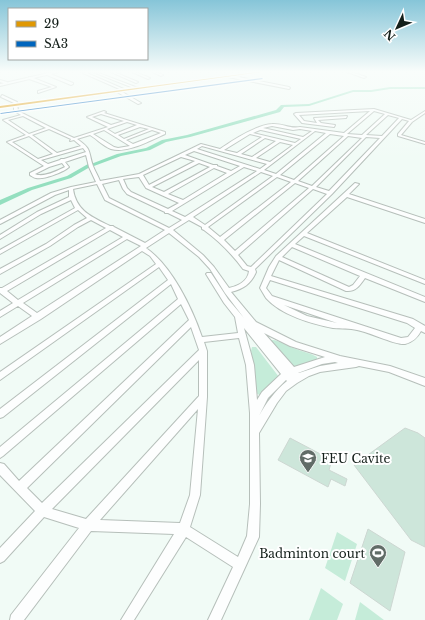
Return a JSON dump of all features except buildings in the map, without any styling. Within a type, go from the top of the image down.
[{"type":"main road","points":[[0,107],[45,101]]},
{"type":"street","points":[[11,101],[16,104],[16,111],[22,115],[82,146],[97,183],[99,195],[109,205],[168,231],[200,256],[212,268],[227,291],[292,376]]},
{"type":"street","points":[[135,101],[139,103]]},
{"type":"street","points":[[8,106],[10,110],[22,115]]},
{"type":"street","points":[[220,240],[295,181],[374,110]]},
{"type":"street","points":[[334,126],[303,122],[296,114],[374,110],[411,121]]},
{"type":"street","points":[[108,111],[89,117],[112,127]]},
{"type":"street","points":[[204,228],[276,176],[334,126],[354,111]]},
{"type":"street","points":[[425,112],[411,121],[399,135],[425,143]]},
{"type":"street","points":[[91,134],[115,149],[133,146],[164,133],[101,113]]},
{"type":"street","points":[[235,254],[313,187],[388,114]]},
{"type":"street","points":[[22,115],[5,120],[56,154]]},
{"type":"street","points":[[320,124],[315,118],[346,117]]},
{"type":"street","points":[[227,291],[244,286],[252,275],[252,269],[330,193],[401,118]]},
{"type":"street","points":[[72,140],[128,121]]},
{"type":"street","points":[[116,134],[141,125]]},
{"type":"street","points":[[222,150],[250,133],[272,125],[293,130],[299,128],[345,135],[382,137]]},
{"type":"street","points":[[47,129],[9,142],[47,166]]},
{"type":"street","points":[[104,129],[116,134],[133,146]]},
{"type":"street","points":[[124,140],[153,129]]},
{"type":"street","points":[[261,129],[302,138]]},
{"type":"street","points":[[0,342],[186,218],[260,171],[302,138],[315,130]]},
{"type":"street","points":[[250,133],[295,144]]},
{"type":"street","points":[[238,154],[264,137]]},
{"type":"street","points":[[253,158],[280,140]]},
{"type":"street","points":[[0,222],[46,196],[71,188],[140,175],[205,144],[270,163]]},
{"type":"street","points":[[357,145],[371,148]]},
{"type":"street","points":[[38,160],[82,146]]},
{"type":"street","points":[[193,149],[330,193]]},
{"type":"street","points":[[62,160],[67,166],[60,171],[40,177],[36,177],[32,174],[62,160],[86,154]]},
{"type":"street","points":[[181,155],[231,173]]},
{"type":"street","points":[[148,187],[199,161]]},
{"type":"street","points":[[167,212],[244,165]]},
{"type":"street","points":[[165,194],[215,166]]},
{"type":"street","points":[[140,175],[148,187],[182,202]]},
{"type":"street","points":[[121,178],[125,189],[129,194],[167,212],[186,218],[204,228],[235,254],[245,268],[252,269]]},
{"type":"street","points":[[268,277],[410,321],[422,328],[408,341],[401,341],[357,327],[345,328],[320,323],[296,315],[265,293],[264,288],[268,277],[278,257],[357,184]]},
{"type":"street","points":[[71,188],[72,198],[78,208],[91,218],[128,236],[144,247],[172,280],[193,321],[203,351],[203,397],[195,495],[184,529],[127,620]]},
{"type":"street","points":[[346,195],[425,221]]},
{"type":"street","points":[[0,237],[39,213],[72,198]]},
{"type":"street","points":[[0,252],[78,208]]},
{"type":"street","points":[[0,272],[48,245],[76,226],[91,218]]},
{"type":"street","points":[[303,220],[315,224]]},
{"type":"street","points":[[38,317],[1,291],[111,227]]},
{"type":"street","points":[[168,231],[207,270],[226,301],[292,376]]},
{"type":"street","points":[[304,234],[425,282]]},
{"type":"street","points":[[0,314],[128,236]]},
{"type":"street","points":[[292,245],[425,300]]},
{"type":"street","points":[[278,257],[348,289],[355,287],[364,275]]},
{"type":"street","points":[[0,377],[159,264]]},
{"type":"street","points":[[0,414],[172,280]]},
{"type":"street","points":[[0,453],[182,299]]},
{"type":"street","points":[[214,620],[253,537],[255,504],[254,414],[250,365],[237,314]]},
{"type":"street","points":[[19,488],[193,321]]},
{"type":"street","points":[[252,323],[293,344],[339,359],[390,369],[425,382]]},
{"type":"street","points":[[199,340],[243,335]]},
{"type":"street","points":[[0,556],[203,351]]},
{"type":"street","points":[[254,414],[265,395],[292,376],[322,361],[339,359]]},
{"type":"street","points":[[254,433],[269,405],[292,376],[324,368],[367,364]]},
{"type":"street","points":[[16,620],[88,525],[203,397]]},
{"type":"street","points":[[0,468],[42,512],[88,525],[184,529],[240,565]]},
{"type":"green space","points":[[272,340],[312,354],[317,357],[317,360],[291,368],[270,342]]},
{"type":"green space","points":[[252,347],[256,347],[279,377],[261,396],[256,393],[251,351]]},
{"type":"green space","points":[[337,532],[357,544],[345,581],[325,568]]},
{"type":"green space","points":[[321,588],[343,604],[337,620],[309,620]]},
{"type":"green space","points":[[360,602],[384,620],[355,620]]},
{"type":"waterway","points":[[94,164],[119,155],[148,149],[164,141],[188,136],[278,111],[283,106],[309,105],[322,101]]},
{"type":"waterway","points":[[0,203],[30,189],[69,177],[88,166]]},
{"type":"transit line","name":"29","points":[[0,107],[45,101]]},
{"type":"transit line","name":"SA3","points":[[1,114],[98,101]]},
{"type":"place","name":"FEU Cavite","points":[[308,473]]},
{"type":"place","name":"Badminton court","points":[[378,568]]}]
